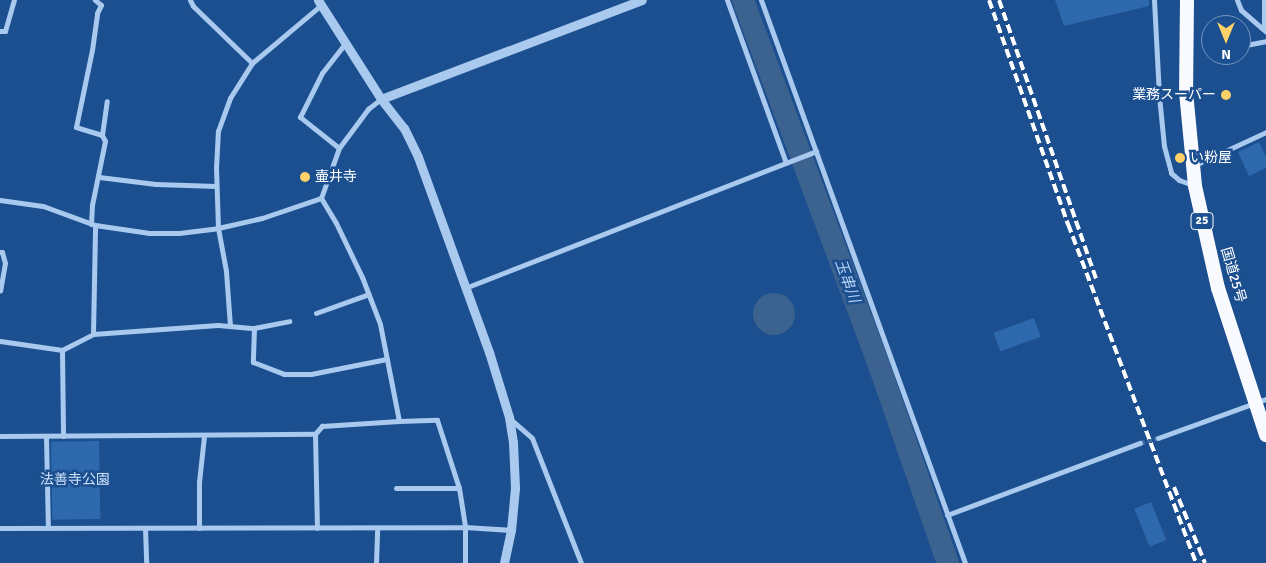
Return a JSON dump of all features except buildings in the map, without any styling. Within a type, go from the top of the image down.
[{"type":"highway","name":"国道25号","points":[[1187,0],[1186,92],[1195,186],[1218,288],[1260,401],[1266,435]]},
{"type":"street","points":[[0,31],[5,30],[14,0]]},
{"type":"street","points":[[95,0],[101,5],[97,13],[92,50],[76,127],[102,135]]},
{"type":"street","points":[[190,0],[193,6],[252,63]]},
{"type":"street","points":[[321,198],[339,148],[368,109],[380,99],[642,0]]},
{"type":"street","points":[[727,0],[788,162]]},
{"type":"street","points":[[760,0],[965,563]]},
{"type":"street","points":[[1154,0],[1159,96],[1164,146],[1171,172],[1179,180],[1195,186]]},
{"type":"street","points":[[1237,0],[1241,10],[1265,30]]},
{"type":"street","points":[[1264,0],[1265,30]]},
{"type":"street","points":[[230,326],[226,271],[218,228],[216,186],[218,131],[230,98],[252,63],[319,3],[380,99],[404,128],[418,158],[492,360],[513,442],[514,488],[511,530],[504,563]]},
{"type":"street","points":[[1251,44],[1266,40]]},
{"type":"street","points":[[339,148],[300,117],[322,73],[345,44]]},
{"type":"street","points":[[93,334],[93,224],[98,177],[105,148],[102,135],[107,101]]},
{"type":"street","points":[[1192,167],[1266,132]]},
{"type":"street","points":[[466,288],[816,151]]},
{"type":"street","points":[[98,177],[156,184],[216,186]]},
{"type":"street","points":[[0,200],[44,206],[93,224],[149,233],[178,233],[218,228],[262,218],[321,198]]},
{"type":"street","points":[[321,198],[336,223],[369,294],[380,324],[399,421]]},
{"type":"street","points":[[0,252],[2,252],[5,263],[0,291]]},
{"type":"street","points":[[316,313],[369,294]]},
{"type":"street","points":[[0,341],[62,350],[93,334],[143,332],[161,328],[230,326],[254,328],[289,321]]},
{"type":"street","points":[[254,328],[253,362],[284,374],[311,374],[387,359]]},
{"type":"street","points":[[62,350],[63,436]]},
{"type":"street","points":[[1158,438],[1260,401]]},
{"type":"street","points":[[508,417],[532,438],[582,563]]},
{"type":"street","points":[[317,528],[315,434],[322,426],[437,420],[459,488],[465,527],[465,563]]},
{"type":"street","points":[[0,436],[315,434]]},
{"type":"street","points":[[46,436],[48,528]]},
{"type":"street","points":[[199,528],[199,482],[204,436]]},
{"type":"street","points":[[947,515],[1140,443]]},
{"type":"street","points":[[396,488],[459,488]]},
{"type":"street","points":[[0,528],[465,527],[511,530]]},
{"type":"street","points":[[145,528],[146,563]]},
{"type":"street","points":[[376,563],[377,528]]},
{"type":"green space","points":[[1055,0],[1149,0],[1149,6],[1064,26]]},
{"type":"green space","points":[[1259,142],[1266,157],[1266,168],[1249,176],[1238,152]]},
{"type":"green space","points":[[1034,318],[1041,337],[1000,352],[994,333]]},
{"type":"green space","name":"法善寺公園","points":[[99,441],[100,519],[52,520],[51,442]]},
{"type":"green space","points":[[1151,502],[1166,540],[1150,547],[1134,509]]},
{"type":"shaded area","points":[[770,293],[778,293],[789,299],[795,314],[789,329],[778,335],[770,335],[759,329],[753,318],[753,310],[759,299]]},
{"type":"waterway","name":"玉串川","points":[[743,0],[882,374],[948,563]]},
{"type":"tunnel","points":[[1140,443],[1158,438]]},
{"type":"railway","points":[[989,0],[1068,224],[1196,563]]},
{"type":"railway","points":[[999,0],[1096,279]]},
{"type":"railway","points":[[1174,487],[1205,563]]},
{"type":"place","name":"業務スーパー","points":[[1226,95]]},
{"type":"place","name":"い粉屋","points":[[1180,158]]},
{"type":"place","name":"壷井寺","points":[[305,177]]}]
